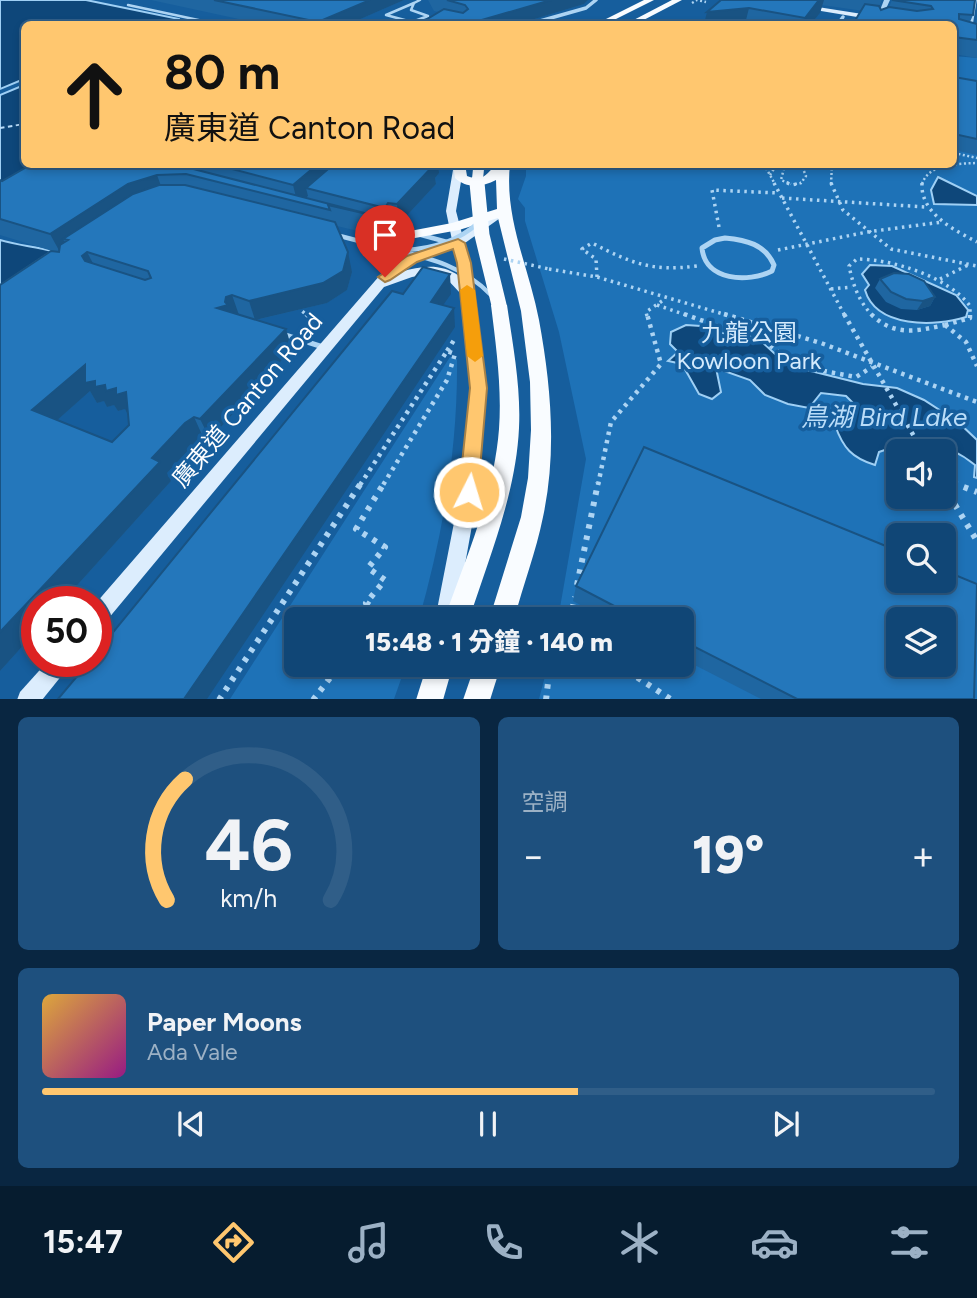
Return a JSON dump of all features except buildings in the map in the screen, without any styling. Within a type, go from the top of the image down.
[{"type":"main road","points":[[606,21],[650,0]]},
{"type":"main road","points":[[636,21],[678,0]]},
{"type":"main road","points":[[800,8],[882,21],[843,17],[800,8]]},
{"type":"main road","points":[[447,607],[469,492],[478,388],[464,263],[451,211],[458,168]]},
{"type":"main road","points":[[459,168],[461,178],[470,182],[486,181],[503,168]]},
{"type":"main road","points":[[460,607],[497,497],[509,428],[508,382],[499,304],[480,221],[478,168]]},
{"type":"main road","points":[[504,168],[505,211],[529,311],[539,388],[541,443],[535,502],[505,607]]},
{"type":"main road","points":[[415,233],[454,227],[505,211]]},
{"type":"main road","name":"廣東道 Canton Road","points":[[112,599],[385,277],[412,259],[458,243],[505,211]]},
{"type":"main road","points":[[376,289],[403,275],[433,270],[455,277],[468,296]]},
{"type":"main road","points":[[27,699],[47,677]]},
{"type":"main road","points":[[476,699],[484,677]]},
{"type":"street","points":[[540,21],[586,8],[596,0]]},
{"type":"street","points":[[882,21],[887,0]]},
{"type":"street","points":[[971,33],[975,0]]},
{"type":"street","points":[[428,16],[436,18]]},
{"type":"street","points":[[840,21],[843,17]]},
{"type":"street","points":[[362,226],[387,233]]},
{"type":"street","points":[[715,240],[747,241],[766,251],[772,258],[772,271],[765,276],[732,278],[710,268],[702,255],[702,248],[715,240]]},
{"type":"lane","points":[[408,21],[386,15],[420,0]]},
{"type":"lane","points":[[414,2],[411,10],[428,16]]},
{"type":"lane","points":[[128,5],[202,21]]},
{"type":"lane","points":[[415,21],[428,16]]},
{"type":"lane","points":[[394,250],[425,248],[452,241],[480,221]]},
{"type":"lane","points":[[392,227],[442,242],[458,243]]},
{"type":"lane","points":[[330,233],[436,260],[480,284],[499,304]]},
{"type":"lane","points":[[276,332],[326,348]]},
{"type":"path","points":[[697,0],[704,1]]},
{"type":"path","points":[[695,4],[704,1]]},
{"type":"path","points":[[957,154],[977,160]]},
{"type":"path","points":[[957,164],[977,160]]},
{"type":"path","points":[[766,168],[883,386],[915,439]]},
{"type":"path","points":[[770,175],[774,168]]},
{"type":"path","points":[[784,168],[781,180],[792,185],[801,183],[806,176],[803,168]]},
{"type":"path","points":[[832,168],[831,185],[844,210],[867,232],[891,249],[977,265]]},
{"type":"path","points":[[939,168],[926,174],[919,184],[919,193],[927,207],[942,222],[977,242]]},
{"type":"path","points":[[710,232],[720,231],[712,190],[779,193]]},
{"type":"path","points":[[782,198],[927,207]]},
{"type":"path","points":[[787,248],[867,232],[942,222]]},
{"type":"path","points":[[597,277],[596,259],[582,249],[592,243],[634,264],[675,269],[696,265]]},
{"type":"path","points":[[771,244],[783,257]]},
{"type":"path","points":[[691,258],[704,272]]},
{"type":"path","points":[[878,258],[940,279],[956,289],[970,306],[970,318],[909,332],[872,318],[852,287],[849,266],[857,259],[878,258]]},
{"type":"path","points":[[940,279],[968,264]]},
{"type":"path","points":[[549,269],[597,277],[821,343],[977,402]]},
{"type":"path","points":[[831,289],[852,287]]},
{"type":"path","points":[[573,607],[611,422],[661,364],[646,312],[665,298]]},
{"type":"path","points":[[656,305],[731,331],[758,335],[778,352],[813,369],[856,377],[871,364]]},
{"type":"path","points":[[295,306],[318,324]]},
{"type":"path","points":[[945,325],[955,331],[970,347],[973,362],[977,366]]},
{"type":"path","points":[[219,699],[460,328]]},
{"type":"path","points":[[372,607],[366,603],[385,580],[368,568],[385,548],[356,529],[447,380],[455,354],[447,351]]},
{"type":"path","points":[[956,484],[977,492]]},
{"type":"path","points":[[956,506],[977,541]]},
{"type":"path","points":[[313,699],[330,677]]},
{"type":"path","points":[[546,699],[549,677]]},
{"type":"path","points":[[637,677],[672,699]]},
{"type":"green space","name":"九龍公園 Kowloon Park","points":[[957,56],[977,58],[977,699],[539,699],[545,677],[694,677],[694,607],[560,607],[586,459],[559,332],[525,221],[525,208],[518,199],[526,168],[957,168]]},
{"type":"green space","points":[[450,357],[457,359],[452,458],[442,523],[422,607],[289,607]]},
{"type":"green space","points":[[284,615],[284,677],[402,677],[394,699],[230,699]]},
{"type":"water","points":[[0,0],[86,0],[179,19],[21,21],[21,80],[0,89]]},
{"type":"water","points":[[21,86],[21,168],[108,168],[0,187],[0,95]]},
{"type":"water","points":[[938,177],[977,196],[977,205],[934,204],[931,190]]},
{"type":"water","points":[[0,240],[14,244],[52,251],[0,286]]},
{"type":"water","points":[[870,265],[892,266],[956,295],[968,310],[966,317],[923,323],[908,322],[881,312],[871,302],[865,290],[869,285],[862,274]]},
{"type":"water","name":"鳥湖 Bird Lake","points":[[686,325],[701,326],[721,333],[759,339],[775,354],[803,369],[863,384],[897,388],[924,400],[958,422],[977,440],[977,478],[974,477],[975,465],[956,453],[956,439],[886,439],[886,450],[879,452],[875,465],[860,459],[845,446],[835,425],[841,417],[852,413],[855,405],[846,396],[821,393],[809,408],[788,404],[765,395],[750,380],[716,368],[721,392],[712,399],[699,394],[682,364],[668,361],[678,352],[670,344],[671,332]]},
{"type":"ferry route","points":[[0,128],[21,124]]},
{"type":"slow traffic","points":[[467,290],[475,356]]},
{"type":"route","points":[[385,277],[412,259],[458,243],[464,263],[478,388],[469,492]]}]
